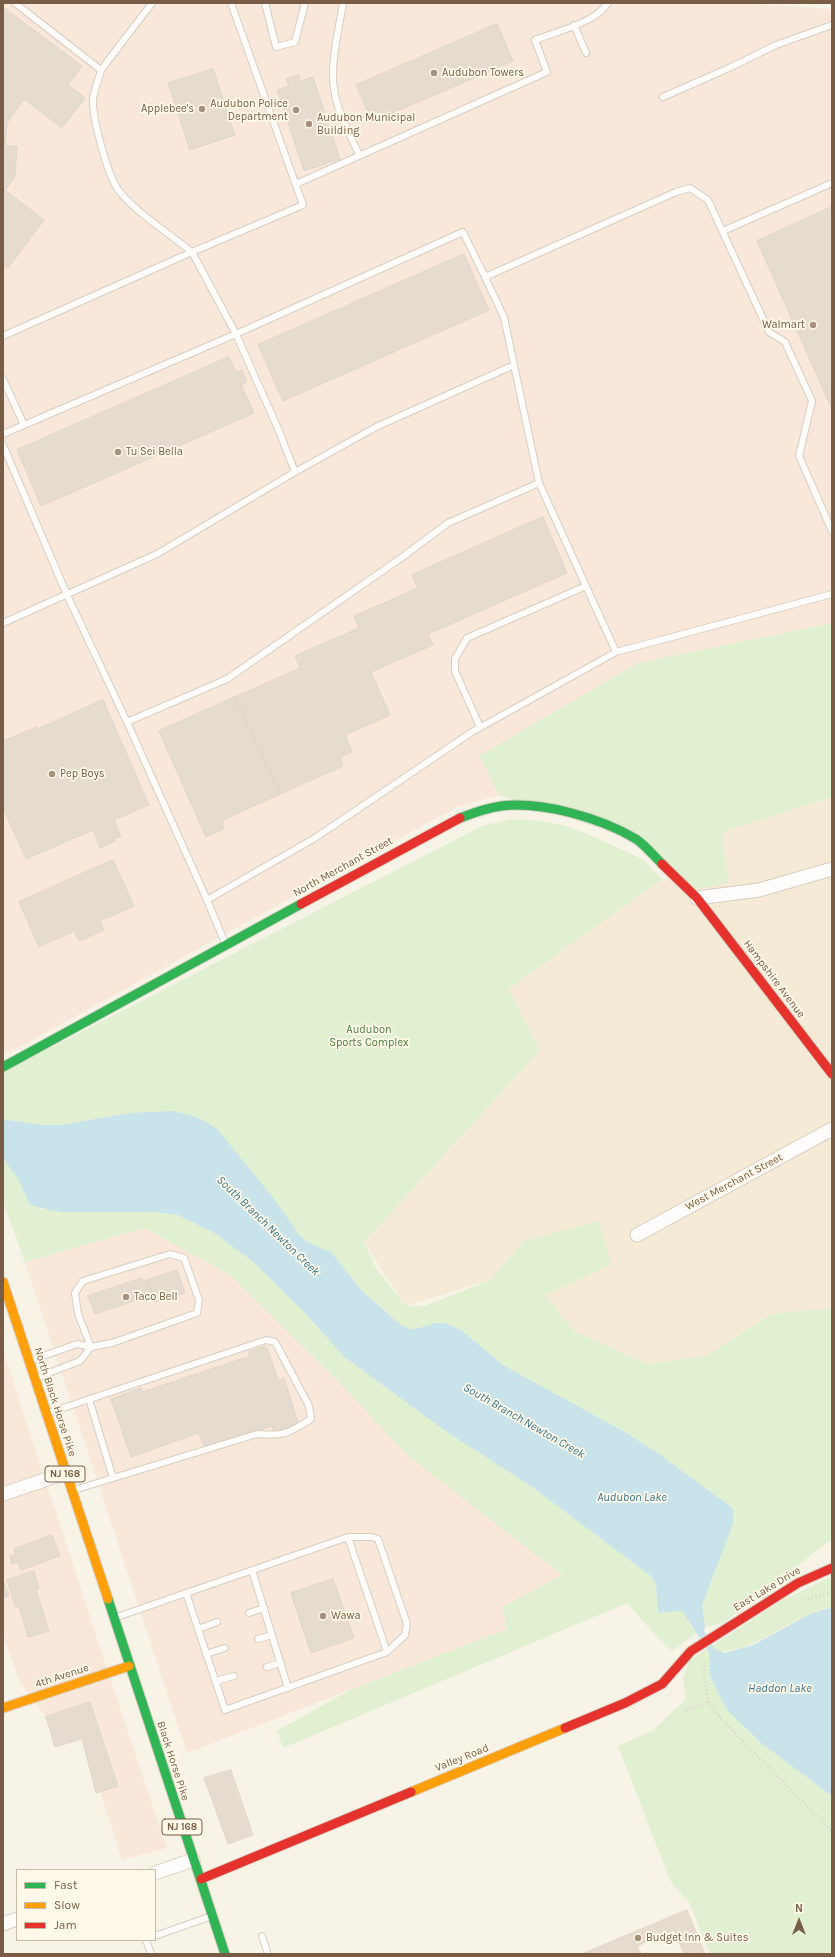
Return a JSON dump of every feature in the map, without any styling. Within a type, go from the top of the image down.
[{"type":"street","name":"North Merchant Street","points":[[3,1067],[451,822],[474,812],[501,806],[530,806],[552,809],[580,816],[612,827],[637,840],[697,898]]},
{"type":"street","points":[[697,898],[759,890],[832,869]]},
{"type":"street","name":"Hampshire Avenue","points":[[697,898],[832,1074]]},
{"type":"street","name":"West Merchant Street","points":[[637,1235],[832,1129]]},
{"type":"street","name":"North Black Horse Pike","points":[[3,1282],[129,1666]]},
{"type":"street","points":[[3,1494],[65,1472]]},
{"type":"street","name":"East Lake Drive","points":[[717,1634],[798,1583],[832,1568]]},
{"type":"street","name":"Valley Road","points":[[201,1879],[625,1702],[662,1684],[691,1651],[717,1634]]},
{"type":"street","name":"4th Avenue","points":[[3,1708],[129,1666]]},
{"type":"street","name":"Black Horse Pike","points":[[129,1666],[225,1954]]},
{"type":"street","points":[[156,1873],[193,1860]]},
{"type":"street","points":[[3,1924],[16,1919]]},
{"type":"lane","points":[[15,3],[101,70]]},
{"type":"lane","points":[[152,3],[101,70],[93,100],[99,136],[108,167],[118,188],[132,205],[192,252],[236,334],[277,425],[295,472]]},
{"type":"lane","points":[[3,336],[192,252],[303,206],[232,3]]},
{"type":"lane","points":[[265,3],[276,47],[295,42],[305,3]]},
{"type":"lane","points":[[343,3],[333,71],[334,88],[336,101],[359,155]]},
{"type":"lane","points":[[296,184],[547,72],[535,40],[592,18],[602,12],[608,3]]},
{"type":"lane","points":[[574,25],[586,53]]},
{"type":"lane","points":[[663,97],[729,68],[776,45],[832,25]]},
{"type":"lane","points":[[723,231],[832,183]]},
{"type":"lane","points":[[485,277],[676,192],[690,188],[708,200],[769,332],[785,342],[812,401],[799,456],[832,531]]},
{"type":"lane","points":[[3,434],[236,334],[463,232],[504,317],[539,483],[616,652]]},
{"type":"lane","points":[[3,623],[157,554],[295,472],[376,427],[514,365]]},
{"type":"lane","points":[[3,379],[24,425]]},
{"type":"lane","points":[[3,445],[67,595],[127,722],[226,945]]},
{"type":"lane","points":[[127,722],[227,679],[402,558],[448,523],[539,483]]},
{"type":"lane","points":[[480,727],[455,671],[455,659],[467,638],[586,586]]},
{"type":"lane","points":[[207,900],[314,838],[480,727],[616,652],[832,594]]},
{"type":"lane","points":[[29,1361],[78,1344],[91,1346],[112,1343],[197,1313],[199,1300],[184,1258],[170,1254],[83,1281],[75,1293],[78,1314],[91,1346]]},
{"type":"lane","points":[[46,1414],[266,1340],[275,1342],[309,1406],[311,1419],[287,1434],[257,1434],[71,1491]]},
{"type":"lane","points":[[34,1378],[80,1361],[91,1346]]},
{"type":"lane","points":[[89,1399],[113,1478]]},
{"type":"lane","points":[[113,1618],[348,1537],[372,1537],[378,1539],[407,1624],[405,1635],[387,1652],[225,1710],[186,1593]]},
{"type":"lane","points":[[348,1537],[387,1652]]},
{"type":"lane","points":[[252,1570],[288,1688]]},
{"type":"lane","points":[[249,1613],[264,1608]]},
{"type":"lane","points":[[198,1629],[216,1622]]},
{"type":"lane","points":[[258,1639],[272,1635]]},
{"type":"lane","points":[[206,1654],[225,1648]]},
{"type":"lane","points":[[267,1667],[281,1663]]},
{"type":"lane","points":[[216,1682],[234,1676]]},
{"type":"lane","points":[[156,1936],[213,1916]]},
{"type":"lane","points":[[262,1936],[268,1954]]},
{"type":"lane","points":[[146,1941],[151,1954]]},
{"type":"path","points":[[706,1653],[704,1676],[708,1702],[721,1719],[832,1831]]},
{"type":"path","points":[[683,1712],[708,1702]]},
{"type":"shaded area","points":[[3,3],[744,3],[832,9],[832,623],[638,663],[480,756],[499,795],[457,807],[3,1056]]},
{"type":"shaded area","points":[[832,797],[832,1308],[772,1314],[706,1356],[648,1364],[574,1331],[545,1295],[611,1264],[524,1241],[490,1280],[406,1306],[364,1242],[540,1050],[508,989],[662,879],[728,883],[722,832]]},
{"type":"shaded area","points":[[145,1228],[230,1275],[339,1382],[562,1576],[503,1607],[507,1629],[187,1753],[25,1262]]},
{"type":"shaded area","points":[[3,1350],[167,1848],[122,1860],[83,1739],[55,1747],[46,1717],[20,1683],[3,1634]]},
{"type":"green space","points":[[832,623],[832,797],[722,832],[728,883],[689,890],[637,840],[499,795],[479,756],[638,663]]},
{"type":"green space","name":"Audubon Sports Complex","points":[[510,819],[542,821],[566,826],[644,860],[662,879],[508,989],[540,1050],[364,1242],[377,1270],[406,1306],[425,1306],[490,1280],[524,1241],[599,1221],[611,1264],[545,1295],[574,1331],[648,1364],[706,1356],[772,1314],[832,1308],[832,1539],[723,1623],[705,1627],[701,1604],[733,1524],[721,1499],[659,1454],[623,1431],[503,1365],[461,1330],[435,1323],[415,1329],[410,1329],[401,1325],[362,1291],[331,1252],[309,1243],[300,1236],[278,1204],[130,1113],[60,1125],[41,1125],[3,1119],[3,1072],[482,826]]},
{"type":"green space","points":[[3,1158],[19,1181],[26,1197],[42,1209],[64,1212],[154,1212],[178,1215],[216,1234],[253,1262],[306,1314],[343,1356],[444,1430],[532,1487],[652,1576],[656,1584],[658,1613],[682,1611],[694,1630],[697,1632],[672,1651],[658,1638],[627,1603],[283,1748],[277,1731],[350,1690],[507,1629],[502,1607],[562,1575],[406,1454],[339,1382],[230,1275],[145,1228],[25,1262],[3,1202]]},
{"type":"green space","points":[[832,1576],[832,1607],[801,1618],[758,1641],[743,1647],[727,1651],[709,1652],[710,1676],[722,1701],[747,1731],[832,1796],[832,1954],[710,1954],[689,1902],[672,1884],[668,1875],[618,1746],[652,1731],[686,1699],[683,1677],[690,1660],[783,1600]]},
{"type":"water","name":"Audubon Lake","points":[[172,1111],[196,1118],[208,1123],[218,1130],[278,1204],[300,1236],[309,1243],[331,1252],[362,1291],[401,1325],[410,1329],[415,1329],[435,1323],[444,1323],[461,1330],[503,1365],[623,1431],[659,1454],[730,1506],[733,1510],[733,1524],[702,1605],[705,1627],[704,1631],[715,1649],[724,1653],[753,1645],[810,1614],[832,1607],[832,1796],[761,1743],[728,1711],[710,1676],[709,1652],[682,1611],[658,1613],[656,1584],[651,1576],[532,1487],[444,1430],[343,1356],[306,1314],[253,1262],[216,1234],[178,1215],[154,1212],[64,1212],[53,1211],[30,1205],[19,1181],[3,1158],[3,1119],[41,1125],[60,1125],[130,1113]]},
{"type":"building","points":[[3,7],[82,66],[68,85],[85,98],[62,128],[24,99],[7,123],[5,146],[17,146],[15,177],[5,190],[44,220],[8,268],[3,264]]},
{"type":"building","name":"Audubon Towers","points":[[497,24],[513,61],[372,122],[356,85]]},
{"type":"building","name":"Applebee's","points":[[213,69],[235,135],[190,150],[168,83]]},
{"type":"building","name":"Audubon Municipal Building","points":[[299,75],[300,81],[313,77],[340,159],[304,171],[277,90],[289,86],[286,79]]},
{"type":"building","name":"Walmart","points":[[832,207],[832,409],[757,241]]},
{"type":"building","points":[[464,254],[489,310],[283,401],[258,345]]},
{"type":"building","points":[[229,357],[236,372],[242,370],[247,382],[241,385],[254,413],[41,506],[17,450]]},
{"type":"building","points":[[543,517],[567,573],[428,634],[433,645],[371,672],[390,715],[345,735],[352,752],[340,757],[343,766],[280,794],[235,697],[300,668],[295,656],[359,628],[354,616],[418,588],[412,575]]},
{"type":"building","points":[[235,697],[280,794],[223,820],[223,829],[206,837],[159,731]]},
{"type":"building","points":[[103,700],[149,805],[114,820],[121,836],[114,839],[115,841],[100,848],[93,830],[26,859],[3,808],[3,741],[36,727],[37,729]]},
{"type":"building","points":[[113,860],[134,906],[100,921],[104,930],[79,941],[74,931],[39,947],[19,902]]},
{"type":"building","points":[[177,1270],[185,1293],[155,1302],[148,1280]]},
{"type":"building","points":[[142,1278],[143,1282],[148,1280],[152,1295],[95,1314],[88,1296]]},
{"type":"building","points":[[266,1346],[279,1381],[284,1378],[299,1426],[275,1433],[272,1426],[206,1449],[198,1433],[131,1457],[111,1399],[141,1388],[142,1392],[250,1356],[249,1352]]},
{"type":"building","points":[[52,1535],[60,1556],[21,1570],[18,1562],[12,1564],[10,1557],[15,1554],[14,1549]]},
{"type":"building","points":[[34,1571],[39,1589],[36,1590],[49,1631],[28,1637],[19,1607],[15,1606],[7,1580]]},
{"type":"building","name":"Wawa","points":[[333,1579],[354,1638],[311,1653],[291,1593]]},
{"type":"building","points":[[4,1583],[9,1596],[3,1598],[3,1584]]},
{"type":"building","points":[[90,1702],[118,1786],[96,1793],[82,1739],[55,1747],[46,1717]]},
{"type":"building","points":[[231,1770],[253,1835],[228,1844],[204,1778]]},
{"type":"building","name":"Budget Inn & Suites","points":[[687,1910],[705,1954],[684,1954],[674,1930],[637,1946],[641,1954],[582,1954]]},
{"type":"traffic: fast","points":[[460,818],[491,808],[517,805],[534,806],[571,813],[589,818],[622,831],[646,847],[662,864]]},
{"type":"traffic: fast","points":[[3,1067],[301,904]]},
{"type":"traffic: fast","points":[[108,1599],[225,1954]]},
{"type":"traffic: slow","points":[[3,1282],[108,1599]]},
{"type":"traffic: slow","points":[[3,1708],[129,1666]]},
{"type":"traffic: slow","points":[[411,1792],[565,1728]]},
{"type":"traffic: jam","points":[[301,904],[460,818]]},
{"type":"traffic: jam","points":[[662,864],[697,898],[832,1074]]},
{"type":"traffic: jam","points":[[565,1728],[625,1703],[662,1684],[691,1651],[798,1583],[832,1568]]},
{"type":"traffic: jam","points":[[201,1879],[411,1792]]},
{"type":"place","name":"Audubon Towers","points":[[434,73]]},
{"type":"place","name":"Applebee's","points":[[202,109]]},
{"type":"place","name":"Audubon Police Department","points":[[296,110]]},
{"type":"place","name":"Audubon Municipal Building","points":[[309,124]]},
{"type":"place","name":"Walmart","points":[[813,325]]},
{"type":"place","name":"Tu Sei Bella","points":[[118,452]]},
{"type":"place","name":"Pep Boys","points":[[52,774]]},
{"type":"place","name":"Taco Bell","points":[[126,1297]]},
{"type":"place","name":"Wawa","points":[[323,1616]]},
{"type":"place","name":"Budget Inn & Suites","points":[[638,1938]]},
{"type":"water label","name":"South Branch Newton Creek","points":[[268,1226]]},
{"type":"water label","name":"South Branch Newton Creek","points":[[524,1421]]},
{"type":"water label","name":"Haddon Lake","points":[[780,1689]]}]
